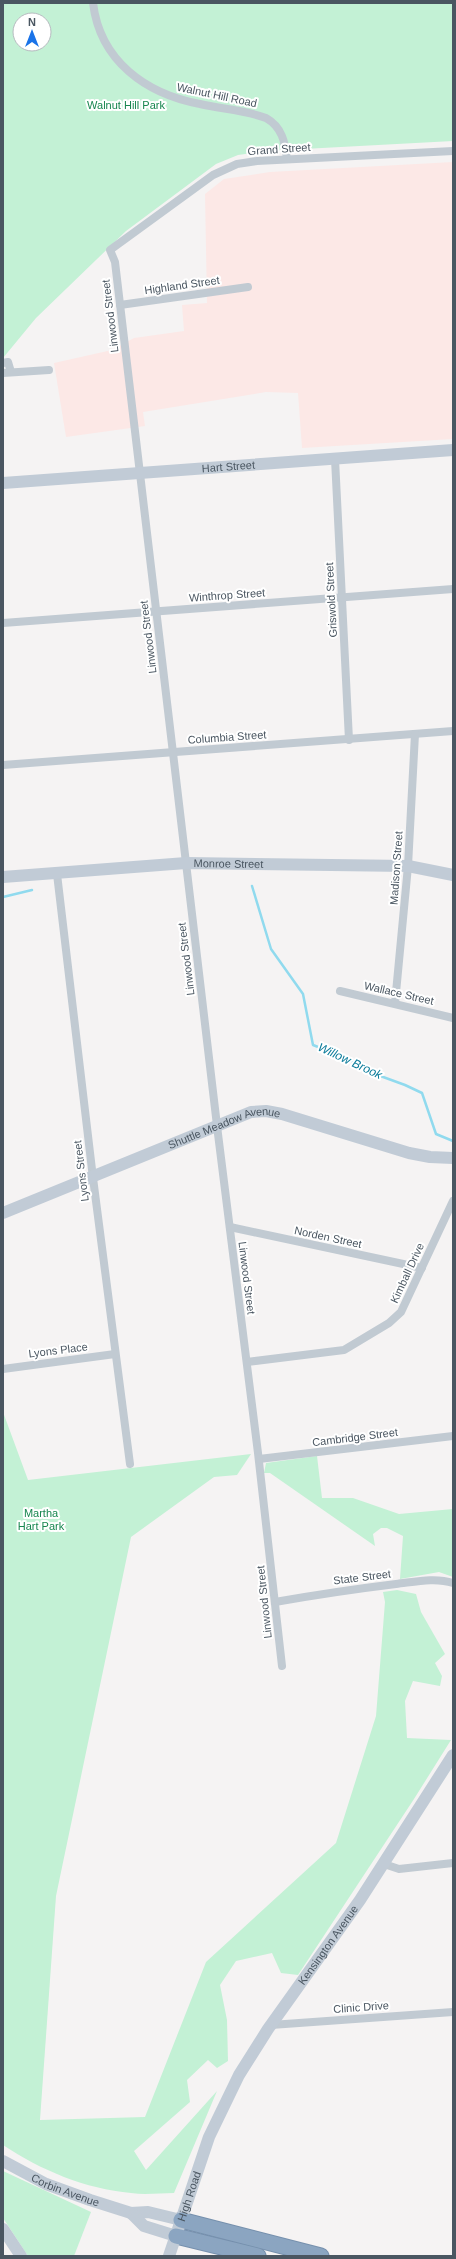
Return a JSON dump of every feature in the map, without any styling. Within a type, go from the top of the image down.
[{"type":"highway","points":[[181,2220],[321,2256]]},
{"type":"highway","points":[[176,2236],[258,2256]]},
{"type":"street","name":"Walnut Hill Road","points":[[93,3],[97,24],[106,45],[118,62],[133,77],[150,88],[175,98],[266,118],[274,124],[281,133],[287,159]]},
{"type":"street","name":"Grand Street","points":[[110,250],[218,172],[246,162],[453,151]]},
{"type":"street","name":"Linwood Street","points":[[110,250],[115,262],[217,1126],[259,1459],[282,1666]]},
{"type":"street","name":"Highland Street","points":[[120,305],[248,287]]},
{"type":"street","points":[[3,363],[8,362],[7,372],[49,370]]},
{"type":"street","name":"Hart Street","points":[[3,483],[453,450]]},
{"type":"street","name":"Griswold Street","points":[[336,459],[349,740]]},
{"type":"street","name":"Winthrop Street","points":[[3,623],[453,589]]},
{"type":"street","name":"Columbia Street","points":[[3,765],[453,731]]},
{"type":"street","name":"Madison Street","points":[[395,1003],[408,866],[415,734]]},
{"type":"street","name":"Monroe Street","points":[[3,877],[186,863],[408,866],[453,875]]},
{"type":"street","name":"Lyons Street","points":[[57,874],[93,1178],[130,1464]]},
{"type":"street","name":"Wallace Street","points":[[340,991],[453,1018]]},
{"type":"street","name":"Shuttle Meadow Avenue","points":[[3,1214],[251,1112],[266,1111],[409,1153],[430,1157],[453,1158]]},
{"type":"street","name":"Kimball Drive","points":[[247,1362],[344,1350],[389,1323],[401,1312],[453,1201]]},
{"type":"street","name":"Norden Street","points":[[230,1227],[422,1268]]},
{"type":"street","name":"Lyons Place","points":[[3,1368],[115,1354]]},
{"type":"street","name":"Cambridge Street","points":[[259,1459],[453,1436]]},
{"type":"street","name":"State Street","points":[[275,1602],[340,1591],[426,1581],[453,1583]]},
{"type":"street","name":"Kensington Avenue","points":[[209,2137],[235,2082],[271,2025],[384,1864],[453,1755]]},
{"type":"street","points":[[384,1864],[399,1869],[453,1863]]},
{"type":"street","name":"Clinic Drive","points":[[271,2025],[453,2012]]},
{"type":"street","name":"High Road","points":[[169,2256],[209,2137]]},
{"type":"street","name":"Corbin Avenue","points":[[4,2162],[61,2190],[131,2213],[148,2212],[181,2220]]},
{"type":"street","name":"Corbin Avenue","points":[[131,2213],[144,2226],[176,2236]]},
{"type":"street","points":[[3,2229],[18,2255]]},
{"type":"shaded area","points":[[453,162],[453,439],[302,448],[298,393],[266,392],[143,412],[145,426],[66,437],[54,363],[112,350],[134,338],[184,331],[182,305],[207,303],[205,194],[224,179],[270,172]]},
{"type":"green space","name":"Walnut Hill Park","points":[[3,3],[453,3],[453,141],[266,151],[238,155],[216,164],[126,231],[36,318],[3,358]]},
{"type":"green space","name":"Martha Hart Park","points":[[3,1412],[28,1480],[251,1454],[237,1475],[214,1477],[131,1537],[56,1896],[40,2120],[145,2117],[206,1962],[336,1843],[376,1716],[385,1602],[383,1592],[397,1590],[416,1594],[421,1612],[445,1654],[435,1663],[442,1676],[440,1686],[413,1681],[405,1701],[407,1738],[451,1740],[298,1975],[281,1973],[272,1953],[236,1961],[220,1985],[227,2020],[228,2061],[217,2068],[208,2060],[187,2080],[190,2102],[134,2151],[146,2170],[217,2091],[174,2193],[131,2193],[114,2191],[80,2183],[48,2170],[3,2145]]},
{"type":"green space","points":[[317,1456],[322,1498],[353,1498],[399,1514],[453,1509],[453,1577],[439,1572],[400,1579],[403,1536],[387,1528],[381,1528],[373,1534],[375,1546],[270,1473],[264,1473],[266,1463]]},
{"type":"green space","points":[[3,2171],[91,2212],[74,2256],[28,2256],[3,2218]]},
{"type":"waterway","name":"Willow Brook","points":[[252,886],[271,949],[303,994],[313,1045],[349,1059],[364,1070],[422,1093],[436,1134],[453,1141]]},
{"type":"waterway","name":"Willow Brook","points":[[3,897],[32,890]]}]
